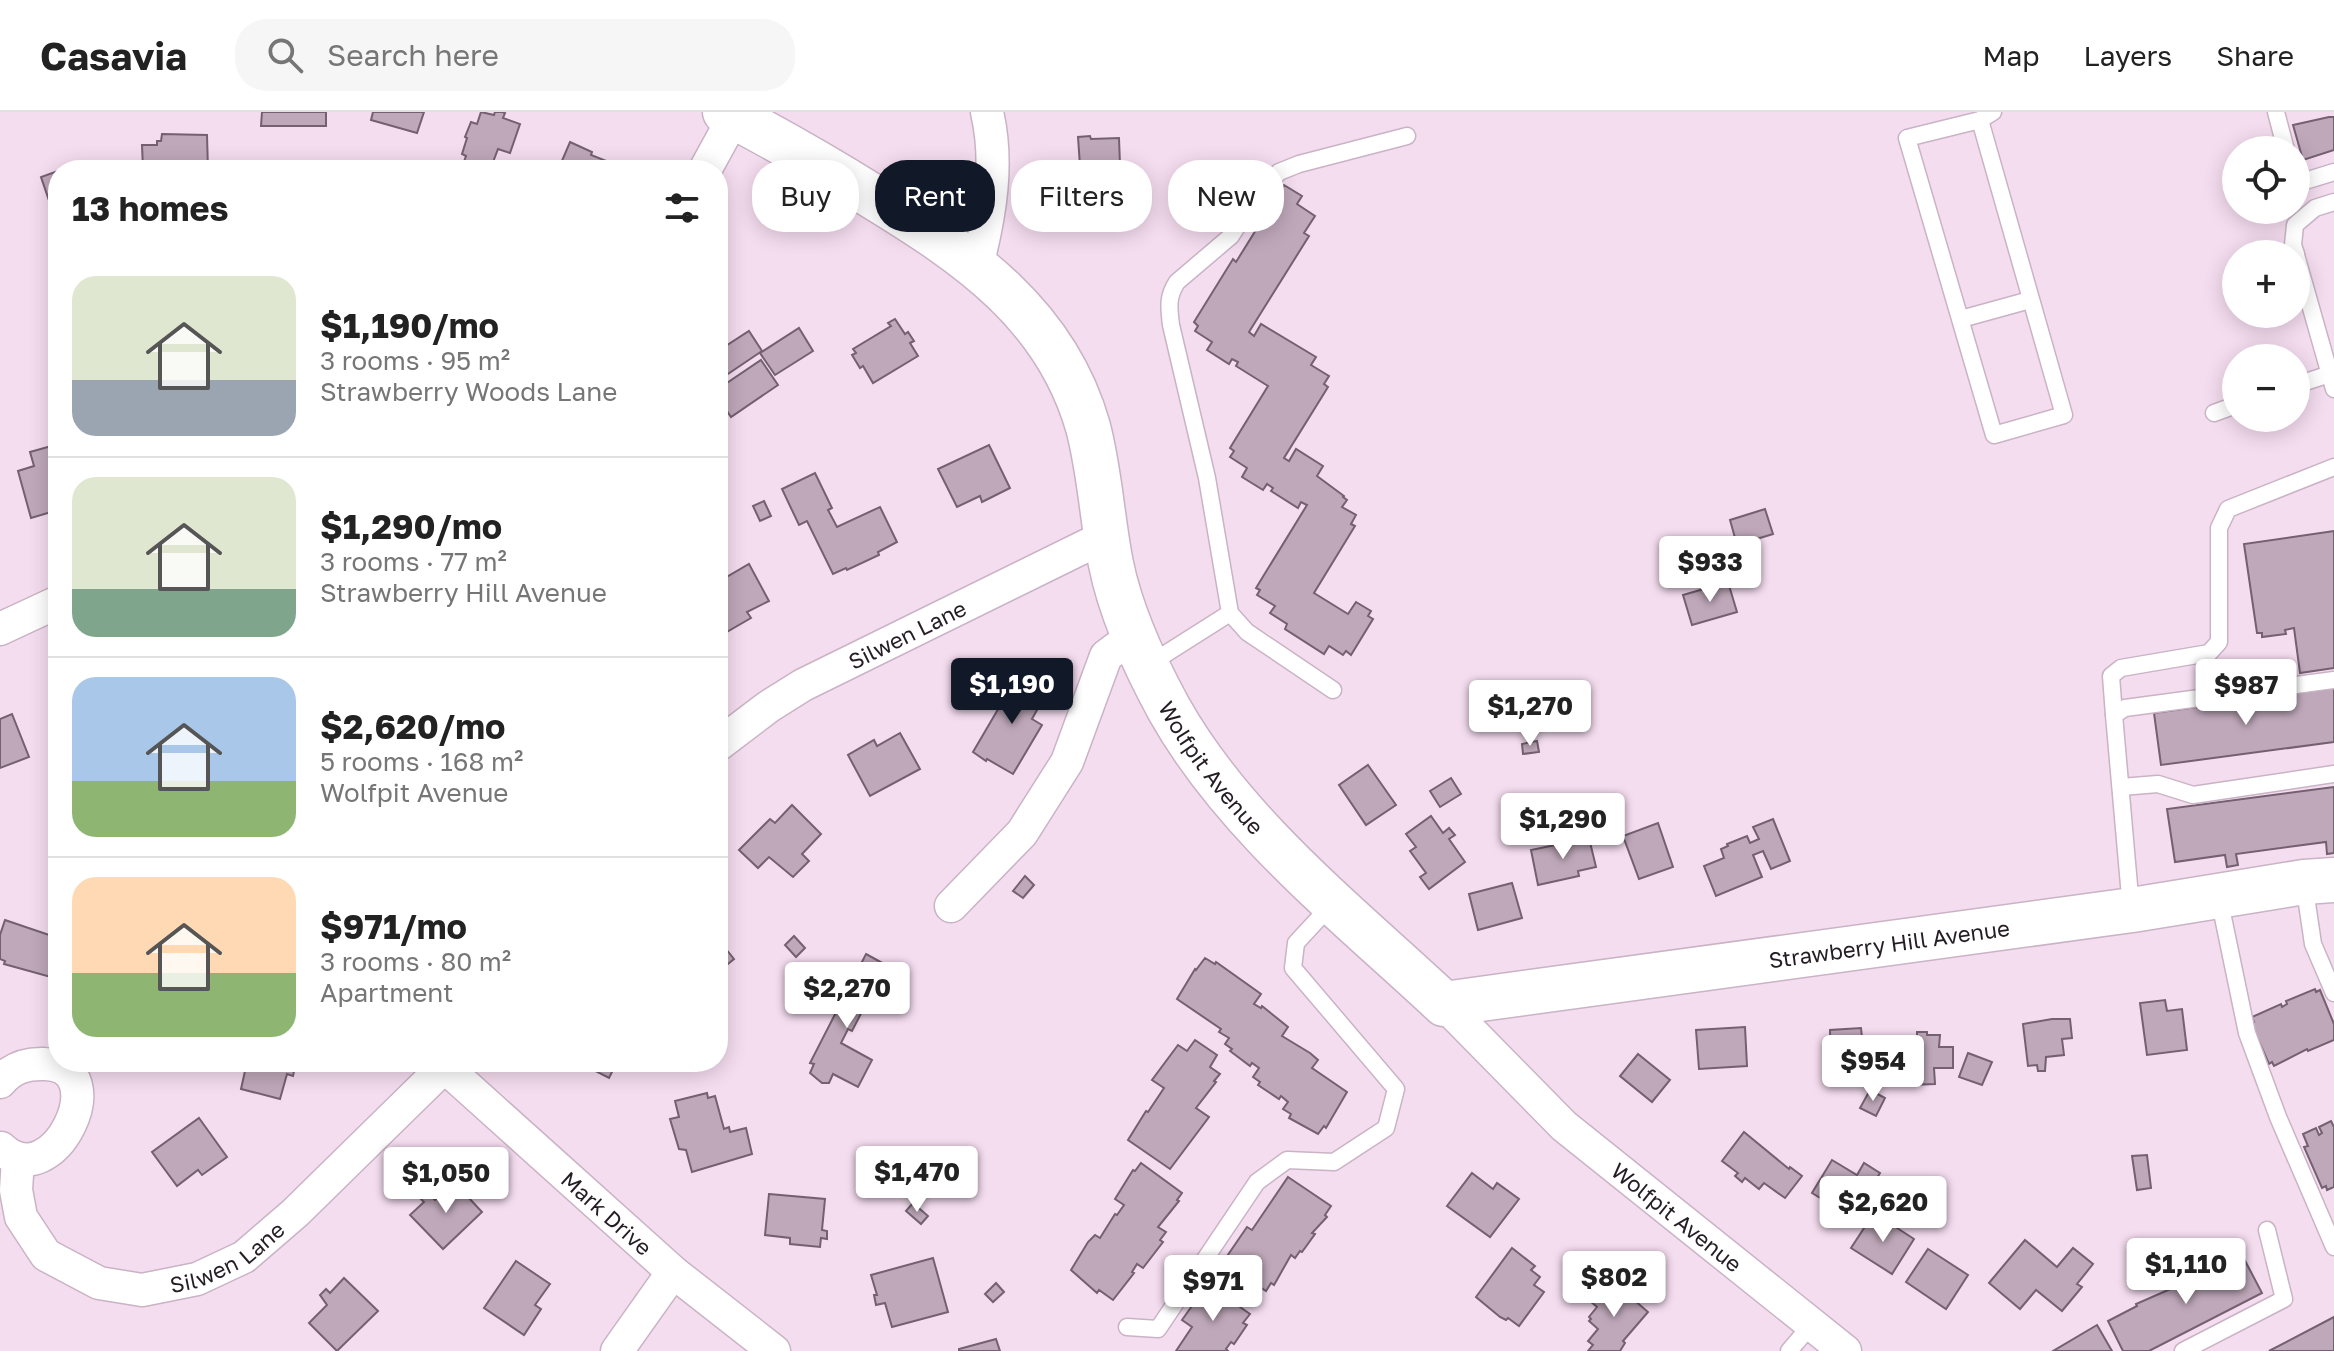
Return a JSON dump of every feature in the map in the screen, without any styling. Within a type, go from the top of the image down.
[{"type":"street","points":[[977,266],[988,223],[992,185],[987,112]]},
{"type":"street","points":[[709,160],[730,114]]},
{"type":"street","name":"Wolfpit Avenue","points":[[730,114],[910,219],[977,266],[1028,315],[1048,340],[1080,403],[1092,445],[1111,567],[1140,651],[1192,748],[1220,785],[1263,832],[1444,1004],[1564,1126],[1845,1351]]},
{"type":"street","name":"Silwen Lane","points":[[728,737],[803,685],[1106,536]]},
{"type":"street","points":[[0,629],[48,607]]},
{"type":"street","points":[[951,906],[1022,833],[1067,762],[1106,656],[1140,651]]},
{"type":"street","name":"Strawberry Hill Avenue","points":[[1444,1004],[2132,910],[2319,881]]},
{"type":"street","name":"Silwen Lane","points":[[0,1082],[20,1066],[48,1064]]},
{"type":"street","name":"Silwen Lane","points":[[68,1072],[77,1090],[75,1118],[64,1136],[46,1153],[33,1159],[9,1153],[21,1217],[46,1255],[99,1283],[142,1290],[197,1279],[244,1257],[295,1213],[439,1072]]},
{"type":"street","name":"Mark Drive","points":[[456,1072],[673,1272],[774,1351]]},
{"type":"street","points":[[617,1351],[673,1272]]},
{"type":"lane","points":[[2276,112],[2282,136]]},
{"type":"lane","points":[[1986,116],[2030,300],[2064,415],[1994,435],[1907,138],[1986,116]]},
{"type":"lane","points":[[1333,690],[1247,632],[1230,613],[1223,587],[1207,478],[1168,303],[1177,282],[1231,236],[1252,203],[1279,172],[1407,136]]},
{"type":"lane","points":[[2310,179],[2334,172]]},
{"type":"lane","points":[[2294,240],[2295,225],[2315,208],[2334,202]]},
{"type":"lane","points":[[1961,319],[2030,300]]},
{"type":"lane","points":[[2310,304],[2332,382],[2310,384]]},
{"type":"lane","points":[[2214,413],[2222,410]]},
{"type":"lane","points":[[2132,910],[2111,676],[2121,668],[2209,653],[2219,642],[2219,528],[2228,509],[2334,467]]},
{"type":"lane","points":[[1140,651],[1230,613]]},
{"type":"lane","points":[[2114,715],[2125,708],[2334,680]]},
{"type":"lane","points":[[2121,787],[2158,784],[2193,795],[2334,774]]},
{"type":"lane","points":[[2319,881],[2313,944],[2334,993]]},
{"type":"lane","points":[[2218,897],[2247,1033],[2278,1117],[2334,1247]]},
{"type":"lane","points":[[1127,1327],[1158,1329],[1257,1182],[1287,1160],[1334,1162],[1386,1128],[1396,1089],[1293,968],[1296,943],[1334,901]]},
{"type":"lane","points":[[2183,1351],[2284,1299],[2267,1230]]},
{"type":"lane","points":[[1789,1351],[1812,1324]]},
{"type":"building","points":[[262,112],[326,112],[326,126],[261,126]]},
{"type":"building","points":[[373,112],[424,112],[417,133],[371,120]]},
{"type":"building","points":[[481,112],[494,115],[495,112],[502,112],[505,113],[503,118],[520,124],[510,153],[498,149],[494,160],[465,160],[466,156],[462,154],[465,137],[471,122],[477,124]]},
{"type":"building","points":[[2334,117],[2334,150],[2310,158],[2310,136],[2296,136],[2293,125]]},
{"type":"building","points":[[162,134],[207,135],[208,160],[143,160],[142,145],[157,145],[157,141],[161,141]]},
{"type":"building","points":[[1078,137],[1119,138],[1120,160],[1080,160]]},
{"type":"building","points":[[570,142],[604,160],[562,160]]},
{"type":"building","points":[[48,175],[48,198],[41,177]]},
{"type":"building","points":[[1284,185],[1302,196],[1297,204],[1315,216],[1304,233],[1309,236],[1249,332],[1254,336],[1261,324],[1316,357],[1311,365],[1329,376],[1324,384],[1328,387],[1284,458],[1289,461],[1296,449],[1323,466],[1317,476],[1344,496],[1347,500],[1342,507],[1356,515],[1351,524],[1355,526],[1314,593],[1348,614],[1356,602],[1371,611],[1368,616],[1373,619],[1351,655],[1346,651],[1343,655],[1329,646],[1324,654],[1285,629],[1287,624],[1270,613],[1275,606],[1257,595],[1260,590],[1256,588],[1307,505],[1301,502],[1298,508],[1271,491],[1273,488],[1267,484],[1263,490],[1242,477],[1247,468],[1230,457],[1234,451],[1230,448],[1268,386],[1236,366],[1238,362],[1232,359],[1229,364],[1207,350],[1212,342],[1195,331],[1198,326],[1194,322],[1233,259],[1236,262],[1255,232],[1284,232]]},
{"type":"building","points":[[895,319],[914,341],[910,343],[918,356],[873,383],[852,355],[856,353],[853,349],[891,326],[888,323]]},
{"type":"building","points":[[799,328],[813,351],[775,375],[760,353]]},
{"type":"building","points":[[749,331],[762,351],[728,374],[728,345]]},
{"type":"building","points":[[761,360],[778,385],[731,417],[728,413],[728,382]]},
{"type":"building","points":[[989,445],[1010,488],[982,502],[980,496],[957,507],[938,469]]},
{"type":"building","points":[[48,447],[48,513],[31,518],[18,471],[34,466],[30,452]]},
{"type":"building","points":[[815,473],[832,508],[828,510],[837,527],[880,507],[897,542],[878,552],[879,555],[833,574],[807,521],[799,525],[782,489]]},
{"type":"building","points":[[764,501],[771,516],[760,521],[753,506]]},
{"type":"building","points":[[1765,509],[1773,534],[1737,545],[1730,520]]},
{"type":"building","points":[[2334,531],[2334,668],[2300,673],[2294,628],[2285,630],[2286,634],[2262,637],[2262,633],[2257,633],[2244,544]]},
{"type":"building","points":[[749,564],[769,601],[747,612],[751,618],[728,631],[728,576]]},
{"type":"building","points":[[1728,582],[1737,612],[1692,625],[1683,595]]},
{"type":"building","points":[[1018,675],[1047,692],[1032,719],[1042,725],[1013,774],[973,752]]},
{"type":"building","points":[[2334,688],[2334,742],[2161,765],[2154,713]]},
{"type":"building","points":[[12,714],[29,757],[0,768],[0,719]]},
{"type":"building","points":[[900,733],[920,769],[870,796],[848,755],[874,740],[877,746]]},
{"type":"building","points":[[1537,741],[1539,752],[1523,754],[1522,744]]},
{"type":"building","points":[[1368,765],[1396,805],[1366,825],[1339,785]]},
{"type":"building","points":[[1451,778],[1461,794],[1440,807],[1430,791]]},
{"type":"building","points":[[2334,787],[2334,853],[2327,854],[2326,842],[2236,854],[2238,865],[2227,867],[2225,855],[2175,862],[2167,809]]},
{"type":"building","points":[[792,805],[821,834],[802,854],[809,861],[793,877],[769,857],[758,868],[739,850],[770,819],[775,823]]},
{"type":"building","points":[[1431,816],[1443,833],[1449,828],[1455,835],[1449,839],[1465,862],[1429,889],[1420,877],[1426,873],[1410,851],[1416,847],[1406,834]]},
{"type":"building","points":[[1773,819],[1790,861],[1771,869],[1763,851],[1753,855],[1762,877],[1716,896],[1704,866],[1724,858],[1721,849],[1727,844],[1747,836],[1750,843],[1759,839],[1753,827]]},
{"type":"building","points":[[1658,823],[1673,867],[1639,879],[1623,836]]},
{"type":"building","points":[[1589,838],[1596,867],[1578,871],[1579,876],[1538,885],[1531,850]]},
{"type":"building","points":[[1025,876],[1034,885],[1023,898],[1013,891]]},
{"type":"building","points":[[1512,883],[1522,918],[1478,930],[1469,894]]},
{"type":"building","points":[[5,920],[48,935],[48,976],[4,964],[5,961],[0,959],[0,935]]},
{"type":"building","points":[[794,936],[805,948],[796,957],[785,945]]},
{"type":"building","points":[[866,954],[886,965],[852,1031],[848,1029],[841,1043],[872,1060],[858,1087],[833,1074],[829,1083],[822,1083],[810,1073],[814,1064],[810,1063]]},
{"type":"building","points":[[1205,958],[1216,962],[1261,994],[1254,1004],[1262,1006],[1288,1027],[1282,1036],[1310,1053],[1318,1060],[1312,1068],[1347,1092],[1326,1128],[1324,1126],[1318,1134],[1289,1118],[1291,1114],[1283,1109],[1288,1102],[1281,1096],[1279,1099],[1258,1085],[1260,1082],[1253,1077],[1259,1068],[1252,1063],[1250,1066],[1230,1051],[1232,1049],[1225,1044],[1229,1038],[1219,1032],[1221,1029],[1177,999]]},
{"type":"building","points":[[2315,989],[2316,992],[2320,990],[2334,1024],[2334,1040],[2307,1049],[2274,1066],[2272,1062],[2269,1064],[2251,1023],[2254,1022],[2252,1017],[2281,1004],[2282,1007],[2287,1004],[2286,1001]]},
{"type":"building","points":[[2165,1000],[2167,1011],[2182,1009],[2187,1050],[2147,1055],[2140,1003]]},
{"type":"building","points":[[2070,1019],[2072,1038],[2062,1039],[2064,1055],[2046,1057],[2045,1071],[2038,1071],[2037,1065],[2028,1066],[2023,1024]]},
{"type":"building","points":[[1745,1027],[1747,1066],[1699,1069],[1696,1030]]},
{"type":"building","points":[[1861,1028],[1866,1075],[1861,1075],[1862,1082],[1844,1083],[1844,1076],[1831,1077],[1830,1030]]},
{"type":"building","points":[[1917,1032],[1940,1035],[1939,1047],[1953,1047],[1953,1068],[1934,1068],[1935,1084],[1909,1085],[1908,1069],[1904,1069],[1904,1036],[1917,1036]]},
{"type":"building","points":[[1195,1040],[1217,1055],[1210,1067],[1220,1074],[1196,1108],[1209,1117],[1170,1169],[1128,1140],[1164,1088],[1152,1080],[1178,1045],[1187,1051]]},
{"type":"building","points":[[1968,1053],[1992,1062],[1982,1085],[1959,1077]]},
{"type":"building","points":[[1638,1054],[1670,1080],[1652,1102],[1620,1076]]},
{"type":"building","points":[[245,1072],[294,1072],[293,1076],[287,1074],[280,1099],[241,1089]]},
{"type":"building","points":[[597,1072],[612,1072],[609,1078]]},
{"type":"building","points":[[1870,1090],[1885,1098],[1876,1116],[1860,1108]]},
{"type":"building","points":[[707,1093],[708,1098],[715,1096],[724,1129],[729,1127],[730,1132],[746,1128],[752,1154],[692,1172],[686,1150],[679,1149],[670,1119],[679,1117],[675,1101]]},
{"type":"building","points":[[199,1118],[227,1157],[202,1175],[198,1170],[177,1186],[152,1152]]},
{"type":"building","points":[[2331,1121],[2334,1127],[2334,1187],[2327,1190],[2326,1186],[2322,1188],[2304,1147],[2308,1146],[2303,1134],[2316,1128],[2319,1135],[2322,1133],[2319,1127]]},
{"type":"building","points":[[1744,1132],[1802,1176],[1785,1198],[1764,1183],[1759,1189],[1745,1178],[1742,1182],[1735,1176],[1738,1173],[1722,1161]]},
{"type":"building","points":[[2147,1155],[2151,1188],[2137,1190],[2132,1156]]},
{"type":"building","points":[[1832,1160],[1857,1175],[1864,1163],[1880,1173],[1850,1222],[1827,1208],[1830,1204],[1812,1193]]},
{"type":"building","points":[[1141,1163],[1182,1193],[1158,1227],[1166,1232],[1160,1240],[1163,1242],[1143,1268],[1137,1264],[1134,1273],[1113,1300],[1099,1290],[1097,1293],[1071,1270],[1088,1242],[1095,1235],[1100,1238],[1124,1205],[1115,1199]]},
{"type":"building","points":[[1472,1173],[1493,1189],[1497,1183],[1519,1199],[1490,1237],[1447,1206]]},
{"type":"building","points":[[1288,1177],[1331,1206],[1325,1215],[1327,1217],[1312,1233],[1315,1234],[1302,1252],[1295,1258],[1291,1255],[1274,1285],[1271,1283],[1266,1291],[1223,1262],[1247,1227],[1252,1230]]},
{"type":"building","points":[[454,1182],[482,1212],[443,1249],[410,1215],[424,1202],[419,1197],[425,1191],[435,1200]]},
{"type":"building","points":[[769,1194],[825,1199],[822,1230],[827,1231],[827,1239],[821,1238],[820,1247],[790,1244],[790,1238],[765,1235]]},
{"type":"building","points":[[913,1203],[928,1216],[921,1224],[906,1211]]},
{"type":"building","points":[[1874,1213],[1914,1239],[1892,1274],[1851,1248]]},
{"type":"building","points":[[2025,1240],[2057,1267],[2073,1248],[2093,1264],[2077,1284],[2082,1287],[2062,1311],[2036,1290],[2020,1309],[1989,1283]]},
{"type":"building","points":[[1512,1248],[1535,1266],[1531,1270],[1540,1277],[1534,1285],[1544,1292],[1519,1326],[1508,1318],[1500,1317],[1476,1297]]},
{"type":"building","points":[[1928,1249],[1968,1275],[1946,1309],[1906,1282]]},
{"type":"building","points":[[2241,1253],[2262,1293],[2149,1351],[2123,1351],[2108,1321],[2136,1304],[2175,1287],[2173,1284],[2192,1275],[2193,1278],[2229,1255],[2231,1259]]},
{"type":"building","points":[[933,1258],[948,1312],[892,1327],[885,1303],[876,1305],[874,1295],[877,1295],[871,1275]]},
{"type":"building","points":[[516,1261],[550,1284],[535,1305],[541,1309],[524,1335],[484,1308]]},
{"type":"building","points":[[344,1278],[378,1311],[337,1351],[309,1323],[327,1305],[320,1295],[326,1289],[330,1293]]},
{"type":"building","points":[[996,1283],[1004,1292],[993,1302],[985,1294]]},
{"type":"building","points":[[1207,1285],[1241,1305],[1250,1314],[1243,1323],[1247,1325],[1234,1344],[1231,1342],[1226,1349],[1228,1351],[1176,1351],[1192,1327],[1182,1320]]},
{"type":"building","points":[[1617,1285],[1648,1312],[1623,1341],[1625,1343],[1620,1351],[1588,1351],[1593,1345],[1588,1341],[1598,1329],[1589,1321],[1597,1307],[1590,1301],[1604,1286],[1610,1292]]},
{"type":"building","points":[[2334,1317],[2334,1351],[2269,1351]]},
{"type":"building","points":[[2097,1325],[2112,1351],[2053,1351]]},
{"type":"building","points":[[996,1339],[1000,1351],[959,1351],[959,1349]]}]
